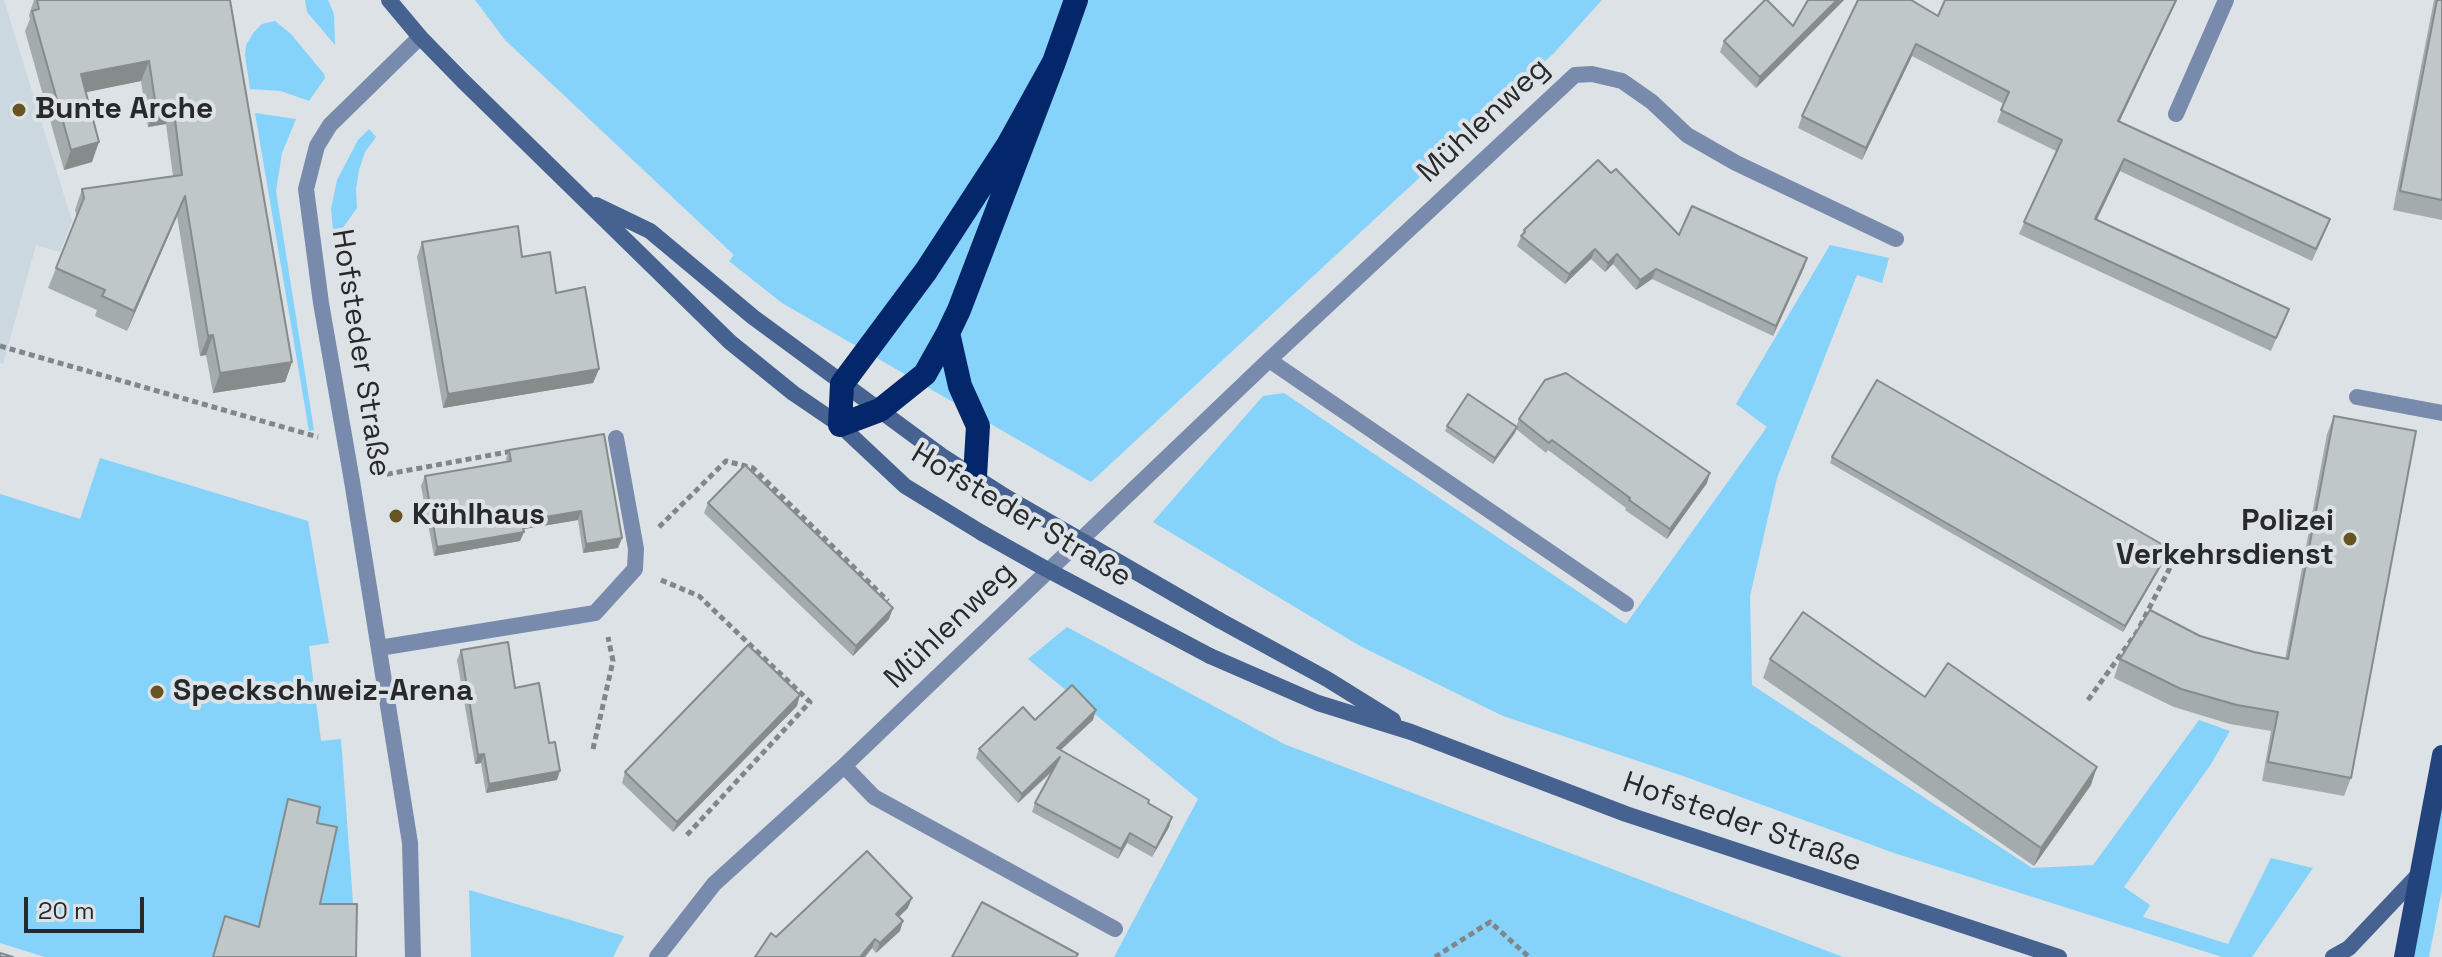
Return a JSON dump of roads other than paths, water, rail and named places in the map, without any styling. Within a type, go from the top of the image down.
[{"type":"highway","points":[[1054,62],[1008,145],[926,271],[842,384],[840,425],[880,410],[925,374],[948,333],[959,310],[1054,62],[1076,0]]},
{"type":"highway","points":[[948,333],[960,386],[978,426],[975,476]]},
{"type":"main road","points":[[2404,957],[2442,755]]},
{"type":"street","name":"Hofsteder Straße","points":[[389,0],[420,37],[730,342],[793,393],[840,425],[905,486],[982,533],[1210,656],[1318,703],[1411,732],[1640,819],[2059,957]]},
{"type":"street","points":[[2176,114],[2226,0]]},
{"type":"street","name":"Hofsteder Straße","points":[[413,957],[410,843],[321,303],[306,189],[317,146],[330,125],[420,37]]},
{"type":"street","name":"Mühlenweg","points":[[657,957],[714,884],[844,766],[1269,360],[1575,75],[1592,74],[1622,81],[1652,102],[1687,135],[1736,163],[1896,239]]},
{"type":"street","name":"Hofsteder Straße","points":[[583,200],[650,231],[753,317],[942,456],[1006,497],[1327,679],[1411,732]]},
{"type":"street","points":[[1269,360],[1626,604]]},
{"type":"street","points":[[2357,397],[2442,413]]},
{"type":"street","points":[[379,648],[595,613],[635,569],[636,549],[616,438]]},
{"type":"street","points":[[844,766],[874,797],[1115,929]]},
{"type":"street","points":[[2333,957],[2349,948],[2420,873]]},
{"type":"place","name":"Bunte Arche","points":[[19,110]]},
{"type":"place","name":"Kühlhaus","points":[[396,516]]},
{"type":"place","name":"Polizei Verkehrsdienst","points":[[2350,539]]},
{"type":"place","name":"Speckschweiz-Arena","points":[[157,692]]}]
